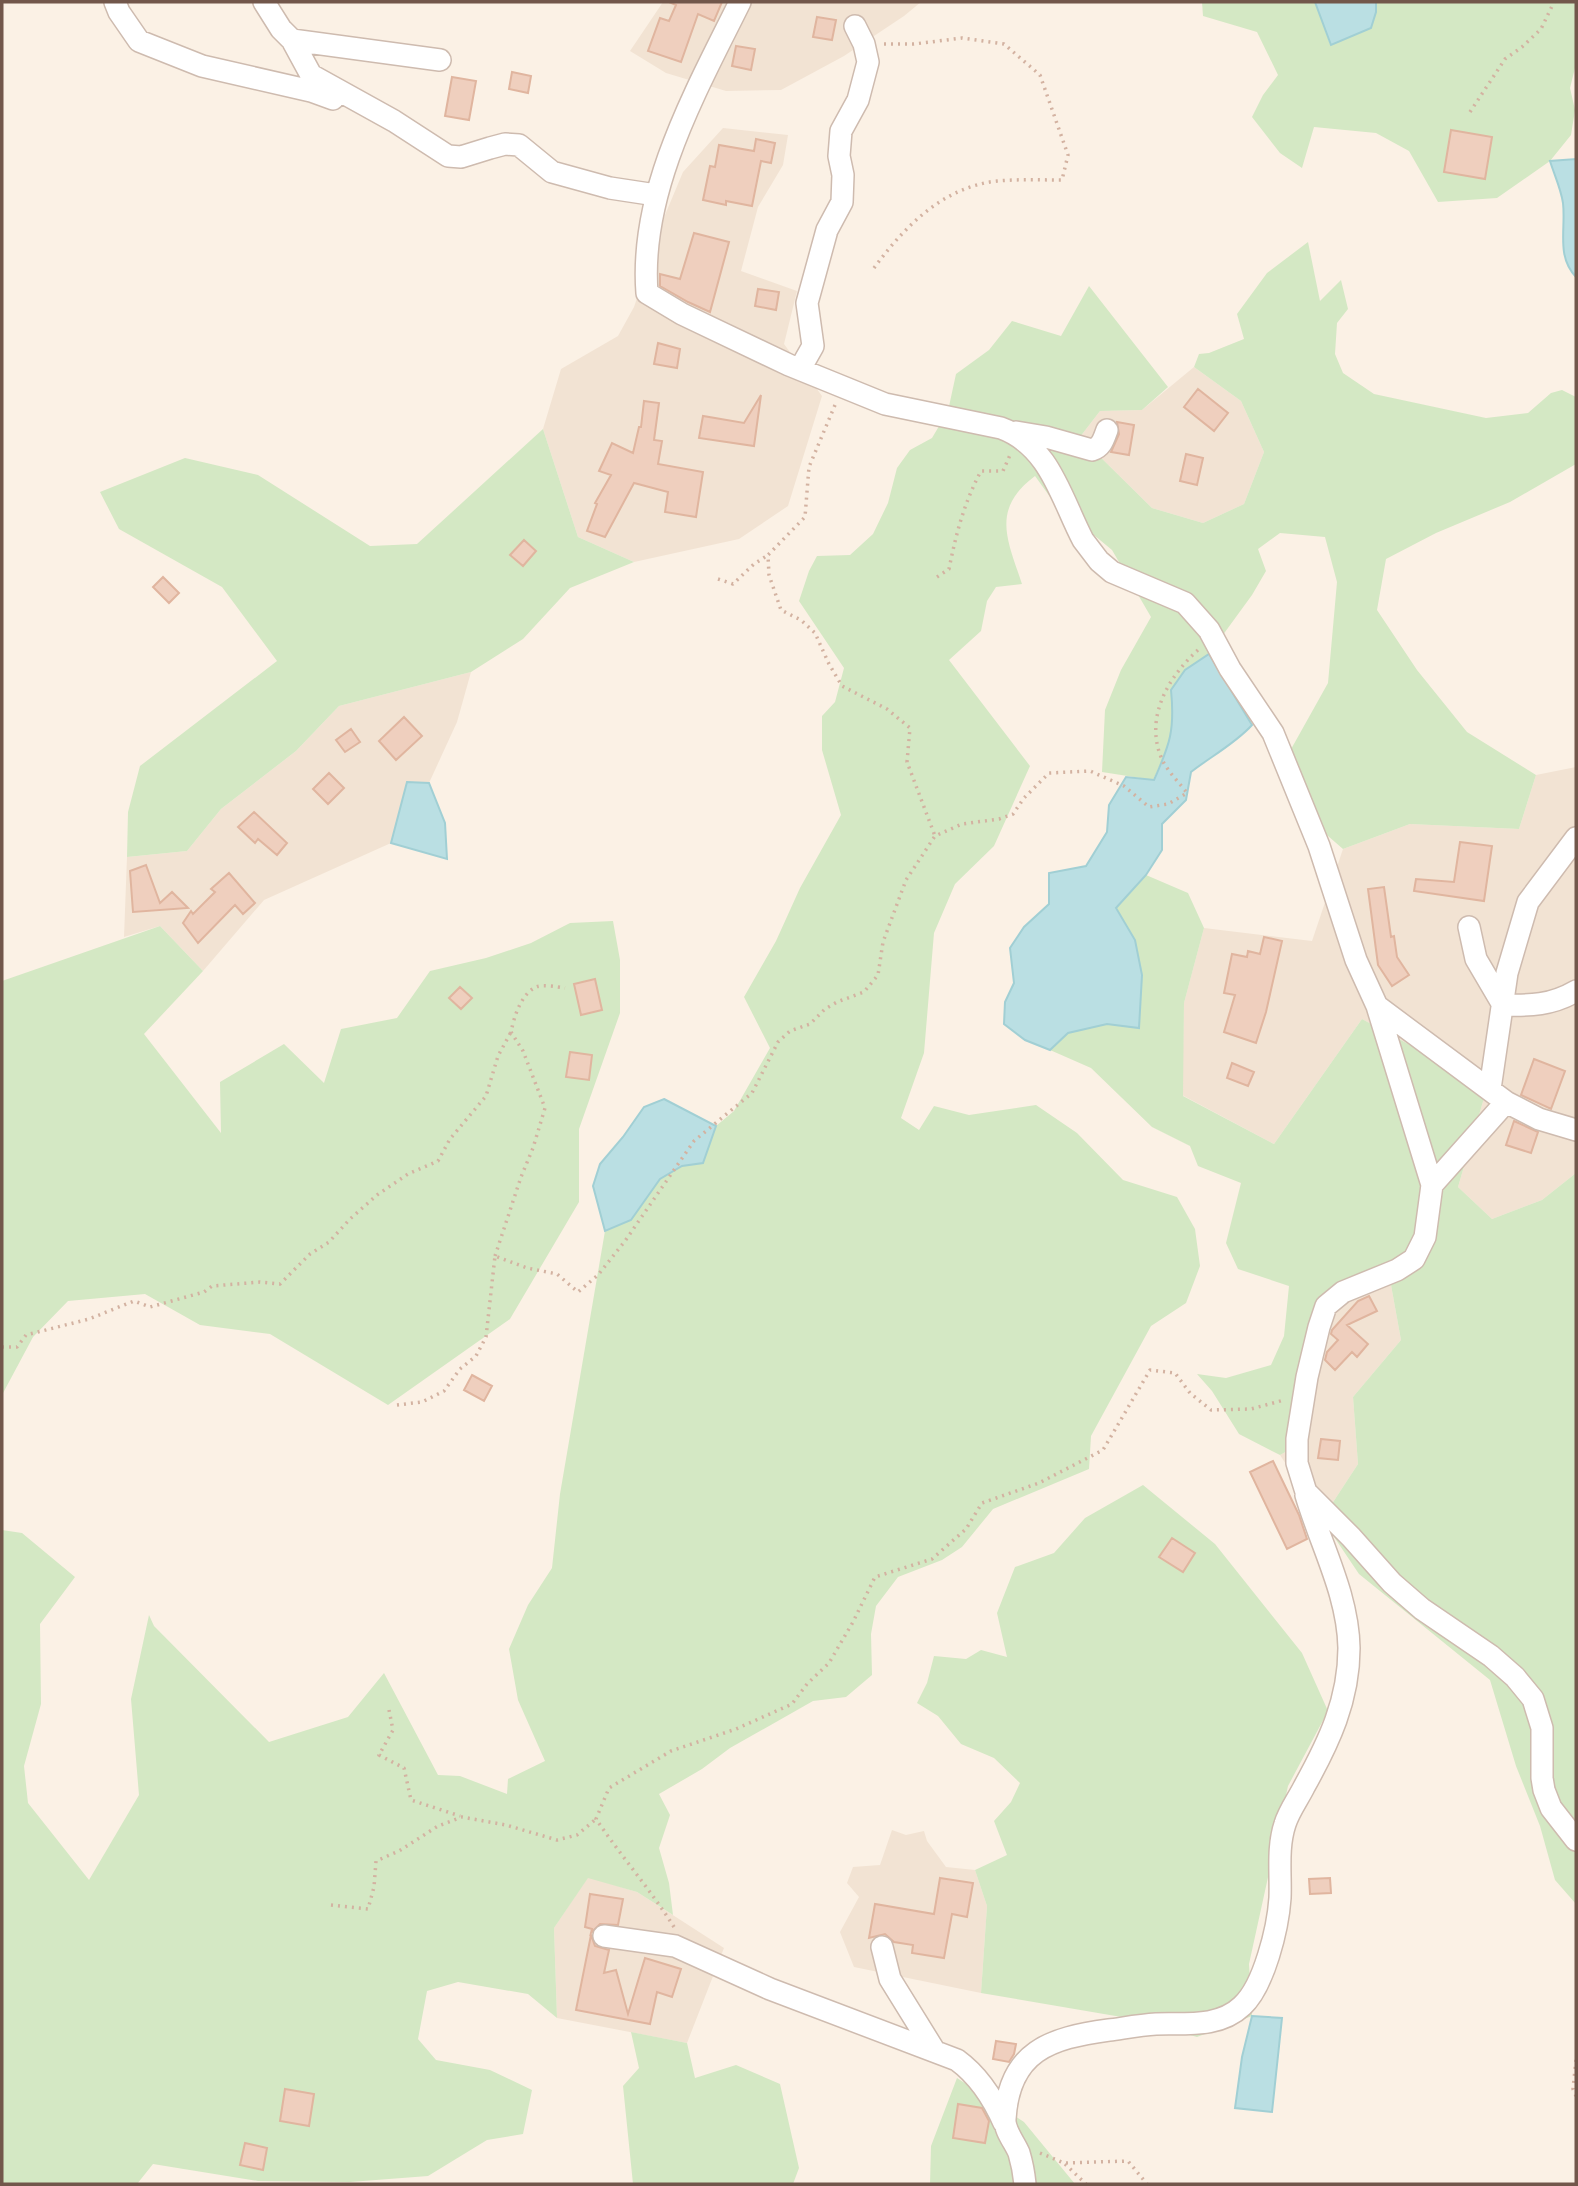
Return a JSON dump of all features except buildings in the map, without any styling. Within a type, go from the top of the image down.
[{"type":"street","points":[[115,2],[139,41],[202,66],[311,90],[394,121]]},
{"type":"street","points":[[264,2],[281,29],[292,40],[311,75],[394,121],[448,156],[461,158],[505,144],[519,145],[552,172],[610,188],[656,195]]},
{"type":"street","points":[[740,2],[685,121],[656,195],[649,231],[647,293],[682,314],[800,369],[885,404],[1001,428],[1020,437],[1040,454],[1083,540],[1099,561],[1122,578],[1185,603],[1209,630],[1230,669],[1273,733],[1319,846],[1356,960],[1377,1006],[1432,1185],[1425,1237],[1414,1259],[1397,1270],[1343,1292],[1326,1306],[1319,1328],[1297,1439],[1297,1463],[1313,1517],[1335,1573],[1349,1644],[1349,1675],[1337,1720],[1285,1824],[1280,1852],[1280,1902],[1259,1983],[1241,2007],[1230,2016],[1214,2022],[1155,2024],[1080,2034],[1042,2047],[1028,2057],[1012,2086],[1009,2133]]},
{"type":"street","points":[[800,369],[813,346],[807,303],[827,230],[842,202],[843,175],[839,156],[841,131],[858,100],[868,62],[859,35]]},
{"type":"street","points":[[292,40],[440,60]]},
{"type":"street","points":[[1020,437],[1025,432],[1092,450],[1102,443],[1107,430]]},
{"type":"street","points":[[1432,1185],[1498,1096],[1507,972],[1528,902],[1576,838]]},
{"type":"street","points":[[1469,928],[1476,959],[1503,1005]]},
{"type":"street","points":[[1503,1005],[1550,1003],[1576,991]]},
{"type":"street","points":[[1377,1006],[1498,1096],[1539,1119],[1576,1130]]},
{"type":"street","points":[[1306,1492],[1351,1536],[1392,1583],[1422,1609],[1491,1657],[1515,1677],[1533,1699],[1542,1728],[1544,1790],[1551,1808],[1576,1840]]},
{"type":"street","points":[[604,1936],[675,1946],[769,1989],[957,2060],[971,2070],[993,2099],[1009,2133],[1025,2184]]},
{"type":"street","points":[[882,1947],[890,1979],[934,2050]]},
{"type":"path","points":[[1470,113],[1505,59],[1541,29],[1554,2]]},
{"type":"path","points":[[859,35],[914,44],[962,37],[1004,44],[1040,75],[1068,155],[1062,180],[996,181],[952,193],[914,221],[874,268]]},
{"type":"path","points":[[718,579],[733,584],[768,555],[805,517],[809,467],[841,386]]},
{"type":"path","points":[[937,577],[949,569],[968,495],[981,471],[1003,471],[1020,437]]},
{"type":"path","points":[[768,555],[769,575],[781,610],[801,620],[816,633],[842,686],[887,709],[910,728],[907,762],[935,836]]},
{"type":"path","points":[[495,1256],[527,1268],[557,1274],[578,1293],[598,1275],[625,1241],[694,1141],[752,1093],[778,1042],[790,1031],[810,1024],[825,1009],[864,992],[878,975],[883,942],[906,880],[935,836],[962,824],[999,819],[1013,814],[1024,798],[1049,773],[1090,771],[1124,786],[1149,807],[1168,804],[1187,793],[1162,760],[1154,735],[1166,688],[1181,665],[1202,646],[1209,630]]},
{"type":"path","points":[[2,1347],[17,1347],[26,1335],[89,1319],[134,1301],[150,1307],[204,1292],[212,1286],[260,1282],[281,1284],[310,1254],[329,1242],[377,1195],[408,1174],[438,1161],[450,1139],[486,1096],[498,1056],[523,997],[537,987],[565,988]]},
{"type":"path","points":[[397,1405],[422,1402],[444,1391],[460,1369],[476,1356],[486,1337],[495,1256],[545,1108],[523,1051],[510,1032]]},
{"type":"path","points":[[389,1710],[393,1730],[379,1755],[404,1768],[411,1800],[462,1817],[506,1825],[556,1840],[577,1835],[596,1819],[608,1788],[671,1751],[792,1704],[807,1684],[829,1663],[875,1577],[932,1559],[966,1529],[982,1503],[1039,1483],[1103,1450],[1150,1370],[1175,1373],[1190,1393],[1211,1410],[1251,1409],[1305,1394]]},
{"type":"path","points":[[331,1905],[368,1909],[374,1887],[376,1861],[399,1851],[439,1826],[462,1817]]},
{"type":"path","points":[[596,1819],[661,1906],[674,1927],[675,1946]]},
{"type":"path","points":[[1576,2060],[1573,2090],[1576,2096]]},
{"type":"path","points":[[1009,2133],[1064,2163],[1086,2184]]},
{"type":"path","points":[[1064,2163],[1128,2161],[1147,2184]]},
{"type":"shaded area","points":[[663,2],[921,2],[844,56],[781,90],[726,91],[666,73],[630,51]]},
{"type":"shaded area","points":[[723,128],[788,135],[783,165],[758,207],[741,271],[797,291],[784,344],[822,396],[788,506],[739,539],[634,562],[578,537],[543,429],[561,369],[618,336],[634,307],[665,215],[683,172]]},
{"type":"shaded area","points":[[1194,367],[1241,401],[1264,452],[1244,504],[1203,523],[1152,508],[1080,437],[1100,411],[1142,410]]},
{"type":"shaded area","points":[[471,672],[457,722],[429,783],[407,783],[391,843],[264,900],[203,971],[160,926],[124,937],[127,857],[187,851],[221,809],[296,751],[339,706]]},
{"type":"shaded area","points":[[1576,767],[1576,1173],[1542,1200],[1492,1219],[1458,1187],[1484,1098],[1410,1045],[1362,1019],[1274,1144],[1182,1095],[1184,1003],[1204,928],[1312,941],[1343,849],[1410,824],[1519,829],[1536,775]]},
{"type":"shaded area","points":[[1391,1285],[1401,1340],[1353,1397],[1358,1464],[1322,1519],[1280,1455],[1309,1439],[1315,1381],[1329,1320],[1345,1298]]},
{"type":"shaded area","points":[[892,1830],[906,1835],[924,1831],[927,1841],[946,1867],[975,1870],[987,1906],[981,1993],[854,1967],[840,1932],[859,1897],[847,1883],[853,1867],[880,1865]]},
{"type":"shaded area","points":[[588,1877],[637,1892],[724,1948],[687,2043],[557,2018],[554,1928]]},
{"type":"green space","points":[[1202,2],[1315,2],[1330,44],[1376,12],[1376,2],[1576,2],[1576,64],[1570,88],[1575,110],[1571,135],[1550,161],[1497,198],[1438,202],[1409,151],[1376,133],[1314,127],[1302,168],[1280,153],[1252,117],[1263,95],[1278,75],[1257,32],[1203,16]]},
{"type":"green space","points":[[1308,242],[1320,301],[1341,280],[1348,309],[1337,323],[1335,354],[1343,373],[1374,394],[1486,418],[1528,413],[1551,393],[1562,390],[1576,397],[1576,464],[1510,502],[1436,533],[1386,559],[1377,610],[1417,670],[1467,732],[1536,775],[1519,829],[1410,824],[1343,849],[1320,829],[1290,751],[1328,683],[1337,582],[1325,537],[1280,533],[1258,549],[1266,571],[1252,595],[1209,654],[1185,670],[1171,690],[1170,736],[1153,780],[1102,772],[1105,710],[1121,670],[1151,617],[1112,550],[1053,501],[1035,476],[1012,500],[1006,526],[1022,584],[996,587],[987,601],[981,631],[949,660],[1030,766],[994,846],[955,884],[934,933],[924,1053],[901,1118],[919,1130],[934,1106],[969,1115],[1036,1105],[1077,1133],[1123,1180],[1177,1197],[1195,1229],[1200,1266],[1186,1303],[1151,1326],[1091,1436],[1089,1469],[993,1509],[962,1547],[942,1560],[898,1577],[876,1606],[871,1634],[872,1675],[846,1697],[813,1701],[730,1748],[702,1769],[659,1794],[670,1815],[659,1848],[669,1883],[673,1915],[637,1892],[588,1878],[554,1928],[557,2018],[528,1994],[458,1982],[427,1991],[418,2039],[436,2060],[490,2070],[532,2090],[523,2134],[487,2140],[428,2176],[350,2182],[258,2181],[153,2164],[137,2184],[2,2184],[2,1530],[22,1533],[75,1577],[40,1624],[41,1704],[24,1766],[28,1803],[89,1880],[139,1795],[131,1699],[149,1615],[154,1626],[269,1742],[348,1717],[384,1673],[438,1775],[460,1776],[507,1794],[508,1779],[545,1761],[518,1700],[509,1649],[528,1605],[552,1568],[560,1494],[605,1231],[631,1220],[660,1179],[682,1166],[703,1163],[716,1126],[734,1111],[770,1048],[744,997],[841,815],[822,750],[822,716],[835,702],[844,668],[799,601],[809,571],[817,556],[850,555],[873,534],[888,503],[897,468],[910,450],[932,438],[948,411],[956,374],[989,350],[1012,321],[1061,336],[1089,286],[1168,387],[1142,410],[1100,411],[1080,437],[1152,508],[1203,523],[1244,504],[1264,452],[1241,401],[1194,367],[1199,354],[1209,353],[1244,339],[1237,314],[1267,273]]},
{"type":"green space","points":[[543,429],[578,537],[634,562],[570,588],[523,639],[471,672],[339,706],[296,751],[221,809],[187,851],[127,857],[128,812],[140,766],[277,661],[222,587],[119,529],[100,492],[185,458],[258,475],[370,546],[417,544]]},
{"type":"green space","points":[[1146,875],[1188,893],[1204,928],[1184,1003],[1183,1096],[1274,1144],[1362,1019],[1410,1045],[1484,1098],[1458,1187],[1492,1219],[1542,1200],[1576,1173],[1576,1904],[1555,1880],[1540,1826],[1516,1766],[1490,1680],[1359,1574],[1322,1519],[1358,1464],[1353,1397],[1401,1340],[1391,1285],[1348,1297],[1335,1311],[1322,1345],[1309,1439],[1280,1455],[1239,1434],[1212,1391],[1197,1374],[1226,1378],[1271,1365],[1284,1336],[1289,1286],[1238,1269],[1226,1243],[1241,1183],[1198,1166],[1190,1146],[1152,1127],[1091,1068],[1050,1050],[1068,1033],[1107,1024],[1135,940],[1116,908]]},
{"type":"green space","points":[[613,921],[620,960],[620,1013],[579,1129],[579,1202],[510,1319],[388,1405],[270,1334],[200,1325],[145,1294],[68,1301],[33,1337],[2,1395],[2,981],[160,926],[203,971],[144,1034],[221,1133],[220,1082],[284,1044],[324,1083],[341,1029],[397,1018],[430,971],[486,958],[531,943],[570,923]]},
{"type":"green space","points":[[1143,1485],[1215,1544],[1302,1653],[1328,1711],[1288,1786],[1249,1964],[1252,2016],[1197,2037],[1139,2020],[981,1993],[987,1906],[975,1870],[1007,1855],[994,1821],[1011,1802],[1020,1783],[994,1758],[961,1744],[938,1716],[917,1703],[927,1683],[934,1656],[966,1659],[981,1650],[1007,1657],[997,1613],[1015,1567],[1054,1553],[1085,1518]]},
{"type":"green space","points":[[631,2032],[687,2043],[695,2078],[736,2065],[780,2084],[799,2168],[793,2184],[633,2184],[623,2086],[639,2068]]},
{"type":"green space","points":[[957,2078],[1024,2122],[1075,2184],[930,2184],[931,2146]]},
{"type":"water","points":[[1315,2],[1376,2],[1376,12],[1371,28],[1331,45]]},
{"type":"water","points":[[1576,159],[1576,277],[1566,260],[1563,203],[1550,161]]},
{"type":"water","points":[[1209,654],[1252,725],[1231,744],[1191,772],[1186,800],[1162,824],[1162,850],[1146,875],[1116,908],[1135,940],[1142,975],[1139,1028],[1107,1024],[1068,1033],[1050,1050],[1025,1040],[1004,1024],[1005,1002],[1014,983],[1010,948],[1024,927],[1049,904],[1049,873],[1086,866],[1107,832],[1109,805],[1126,777],[1154,780],[1170,736],[1171,690],[1185,670]]},
{"type":"water","points":[[407,782],[429,783],[445,823],[447,859],[391,843]]},
{"type":"water","points":[[664,1099],[716,1126],[703,1163],[682,1166],[660,1179],[631,1220],[605,1231],[593,1186],[600,1164],[644,1107]]},
{"type":"water","points":[[1252,2016],[1282,2018],[1272,2112],[1235,2108],[1242,2057]]}]
